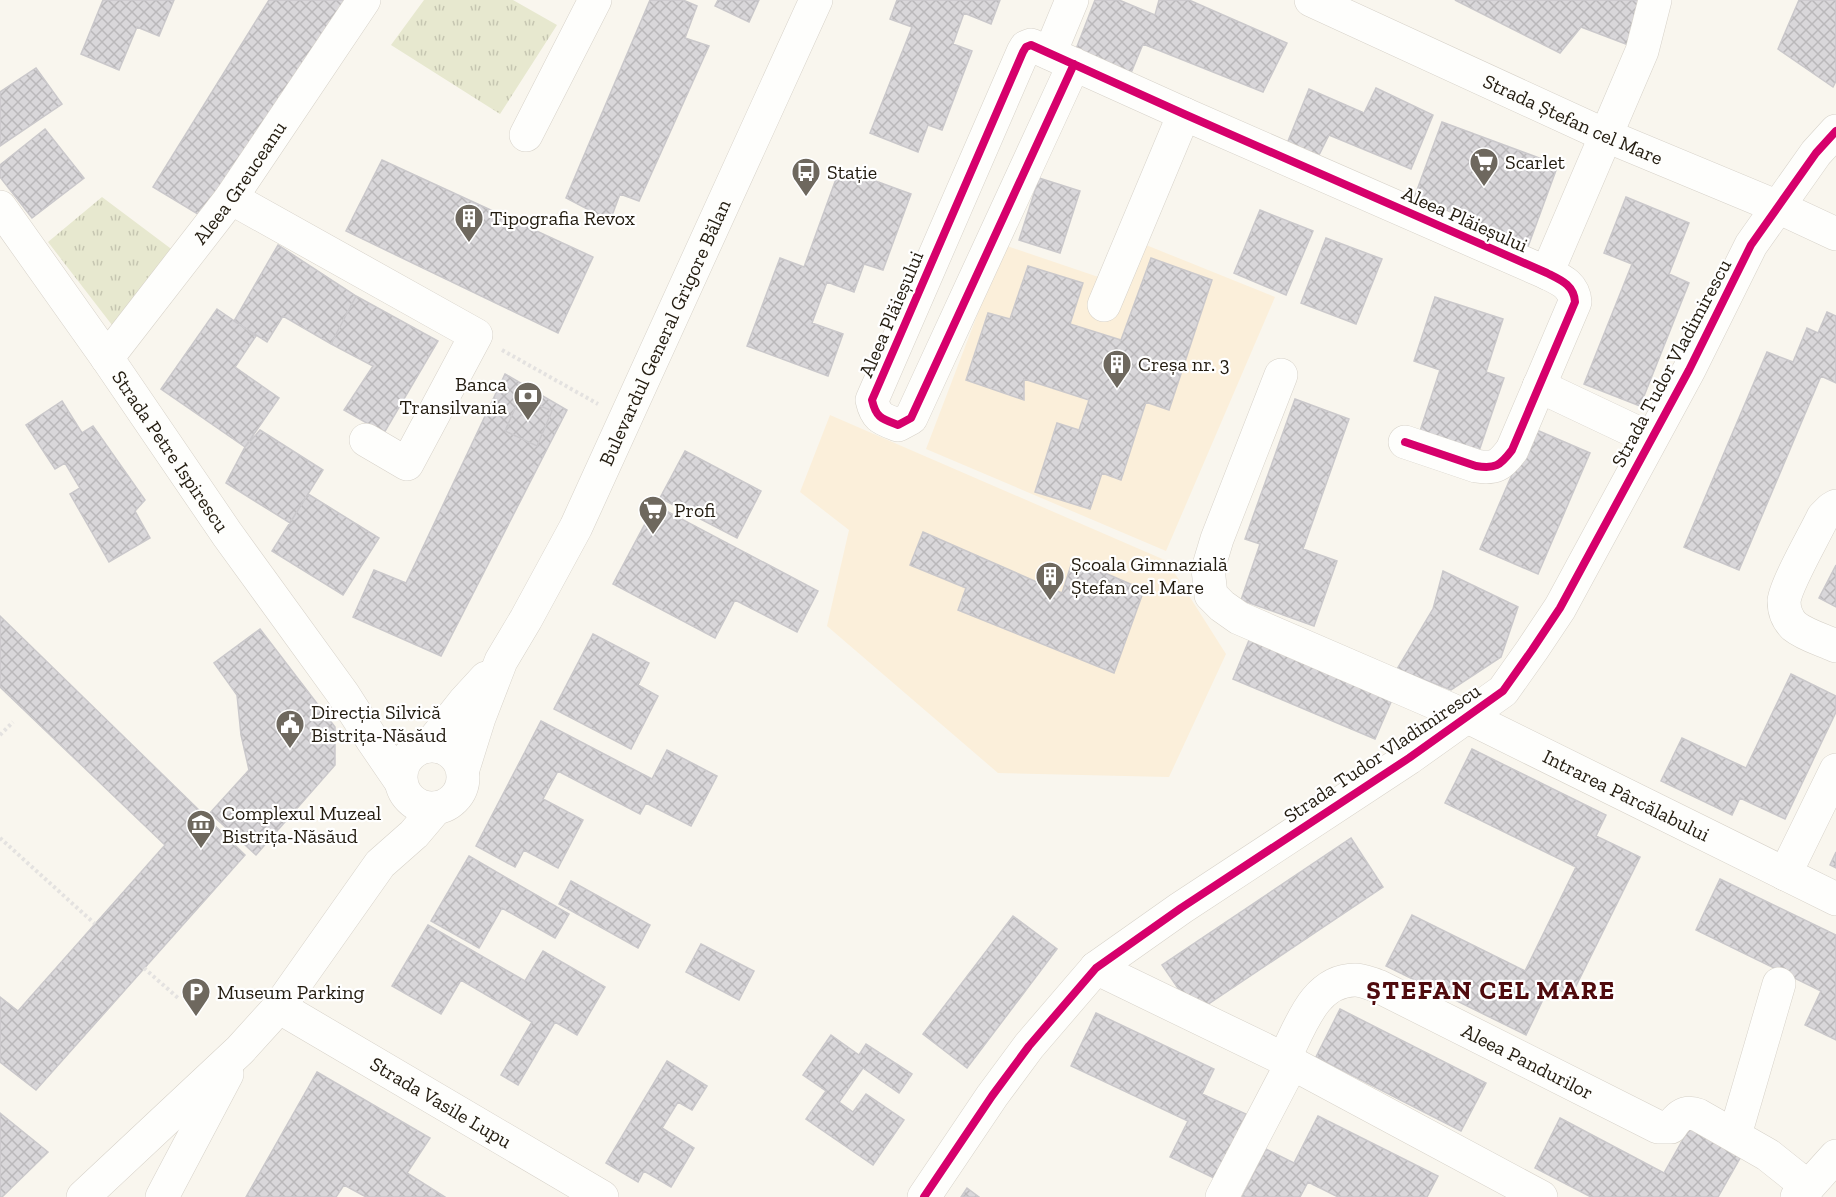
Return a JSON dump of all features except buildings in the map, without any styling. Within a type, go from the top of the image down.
[{"type":"street","name":"Aleea Greuceanu","points":[[107,358],[231,198],[364,0]]},
{"type":"street","points":[[526,135],[595,0]]},
{"type":"street","name":"Bulevardul General Grigore Bălan","points":[[463,769],[479,718],[501,661],[576,527],[816,0]]},
{"type":"street","name":"Aleea Plăieșului","points":[[1072,0],[1062,59],[911,418],[898,425],[883,419],[875,412],[872,400],[1023,52],[1031,45],[1062,59],[1184,114],[1547,273],[1564,281],[1572,288],[1575,302],[1512,450],[1504,460],[1496,466],[1487,468],[1405,442]]},
{"type":"street","name":"Strada Ștefan cel Mare","points":[[1311,0],[1607,136],[1778,207],[1836,234]]},
{"type":"street","name":"Aleea Plăieșului","points":[[1547,273],[1642,51],[1655,0]]},
{"type":"street","points":[[1104,305],[1184,114]]},
{"type":"street","name":"Strada Tudor Vladimirescu","points":[[924,1197],[992,1096],[1029,1046],[1096,968],[1181,908],[1409,758],[1503,691],[1560,608],[1689,370],[1751,245],[1816,153],[1836,131]]},
{"type":"street","points":[[231,198],[476,335],[407,464],[366,440]]},
{"type":"street","name":"Strada Petre Ispirescu","points":[[0,207],[227,534],[343,694],[403,787]]},
{"type":"street","name":"Intrarea Pârcălabului","points":[[1281,375],[1217,539],[1208,569],[1211,595],[1222,606],[1239,618],[1468,717],[1836,898]]},
{"type":"street","points":[[1539,386],[1652,439]]},
{"type":"street","points":[[1836,506],[1823,517],[1784,599],[1785,611],[1796,627],[1836,646]]},
{"type":"street","name":"Bulevardul General Grigore Bălan","points":[[426,746],[501,661]]},
{"type":"street","name":"Strada Petre Ispirescu","points":[[343,694],[378,722],[426,746]]},
{"type":"street","points":[[380,864],[403,787],[403,765],[408,758],[426,746],[447,749],[460,761],[464,778],[458,795],[452,801],[436,808],[427,808],[419,805],[403,787]]},
{"type":"street","points":[[1785,874],[1836,770]]},
{"type":"street","points":[[83,1197],[240,1050],[279,1007],[380,864],[414,834],[436,808]]},
{"type":"street","points":[[1096,968],[1288,1061],[1541,1197]]},
{"type":"street","name":"Aleea Pandurilor","points":[[1288,1061],[1316,998],[1326,988],[1342,982],[1357,980],[1378,986],[1658,1127],[1671,1127],[1680,1115],[1693,1113],[1779,1162],[1803,1192]]},
{"type":"street","points":[[1735,1135],[1779,984]]},
{"type":"street","name":"Strada Vasile Lupu","points":[[279,1007],[602,1197]]},
{"type":"street","points":[[162,1197],[240,1050]]},
{"type":"street","points":[[1221,1197],[1288,1061]]},
{"type":"street","points":[[1803,1192],[1836,1156]]},
{"type":"path","points":[[476,335],[625,420]]},
{"type":"path","points":[[0,735],[13,722]]},
{"type":"path","points":[[0,838],[96,924]]},
{"type":"path","points":[[144,968],[178,998]]},
{"type":"shaded area","points":[[1004,245],[1128,287],[1146,245],[1275,297],[1166,551],[926,449]]},
{"type":"shaded area","points":[[830,415],[1167,561],[1226,654],[1169,777],[998,773],[827,626],[849,530],[800,492]]},
{"type":"green space","points":[[424,0],[513,0],[557,25],[500,114],[391,45]]},
{"type":"green space","points":[[102,197],[174,251],[112,325],[48,242]]},
{"type":"cycle path","points":[[1074,64],[911,418],[898,425],[878,414],[872,400],[1023,52],[1031,45],[1184,114],[1547,273],[1569,287],[1575,302],[1512,450],[1504,460],[1493,466],[1476,466],[1405,442]]},
{"type":"cycle path","points":[[924,1197],[992,1096],[1029,1046],[1096,968],[1181,908],[1409,758],[1503,691],[1560,608],[1689,370],[1751,245],[1816,153],[1836,131]]},
{"type":"place","name":"Scarlet","points":[[1484,188]]},
{"type":"place","name":"Stație","points":[[806,198]]},
{"type":"place","name":"Tipografia Revox","points":[[469,244]]},
{"type":"place","name":"Creșa nr. 3","points":[[1117,390]]},
{"type":"place","name":"Banca Transilvania","points":[[528,422]]},
{"type":"place","name":"Profi","points":[[653,536]]},
{"type":"place","name":"Școala Gimnazială Ștefan cel Mare","points":[[1050,602]]},
{"type":"place","name":"Direcția Silvică Bistrița-Năsăud","points":[[290,750]]},
{"type":"place","name":"Complexul Muzeal Bistrița-Năsăud","points":[[201,850]]},
{"type":"place","name":"Museum Parking","points":[[196,1018]]},
{"type":"district","name":"ȘTEFAN CEL MARE","points":[[1491,990]]}]
